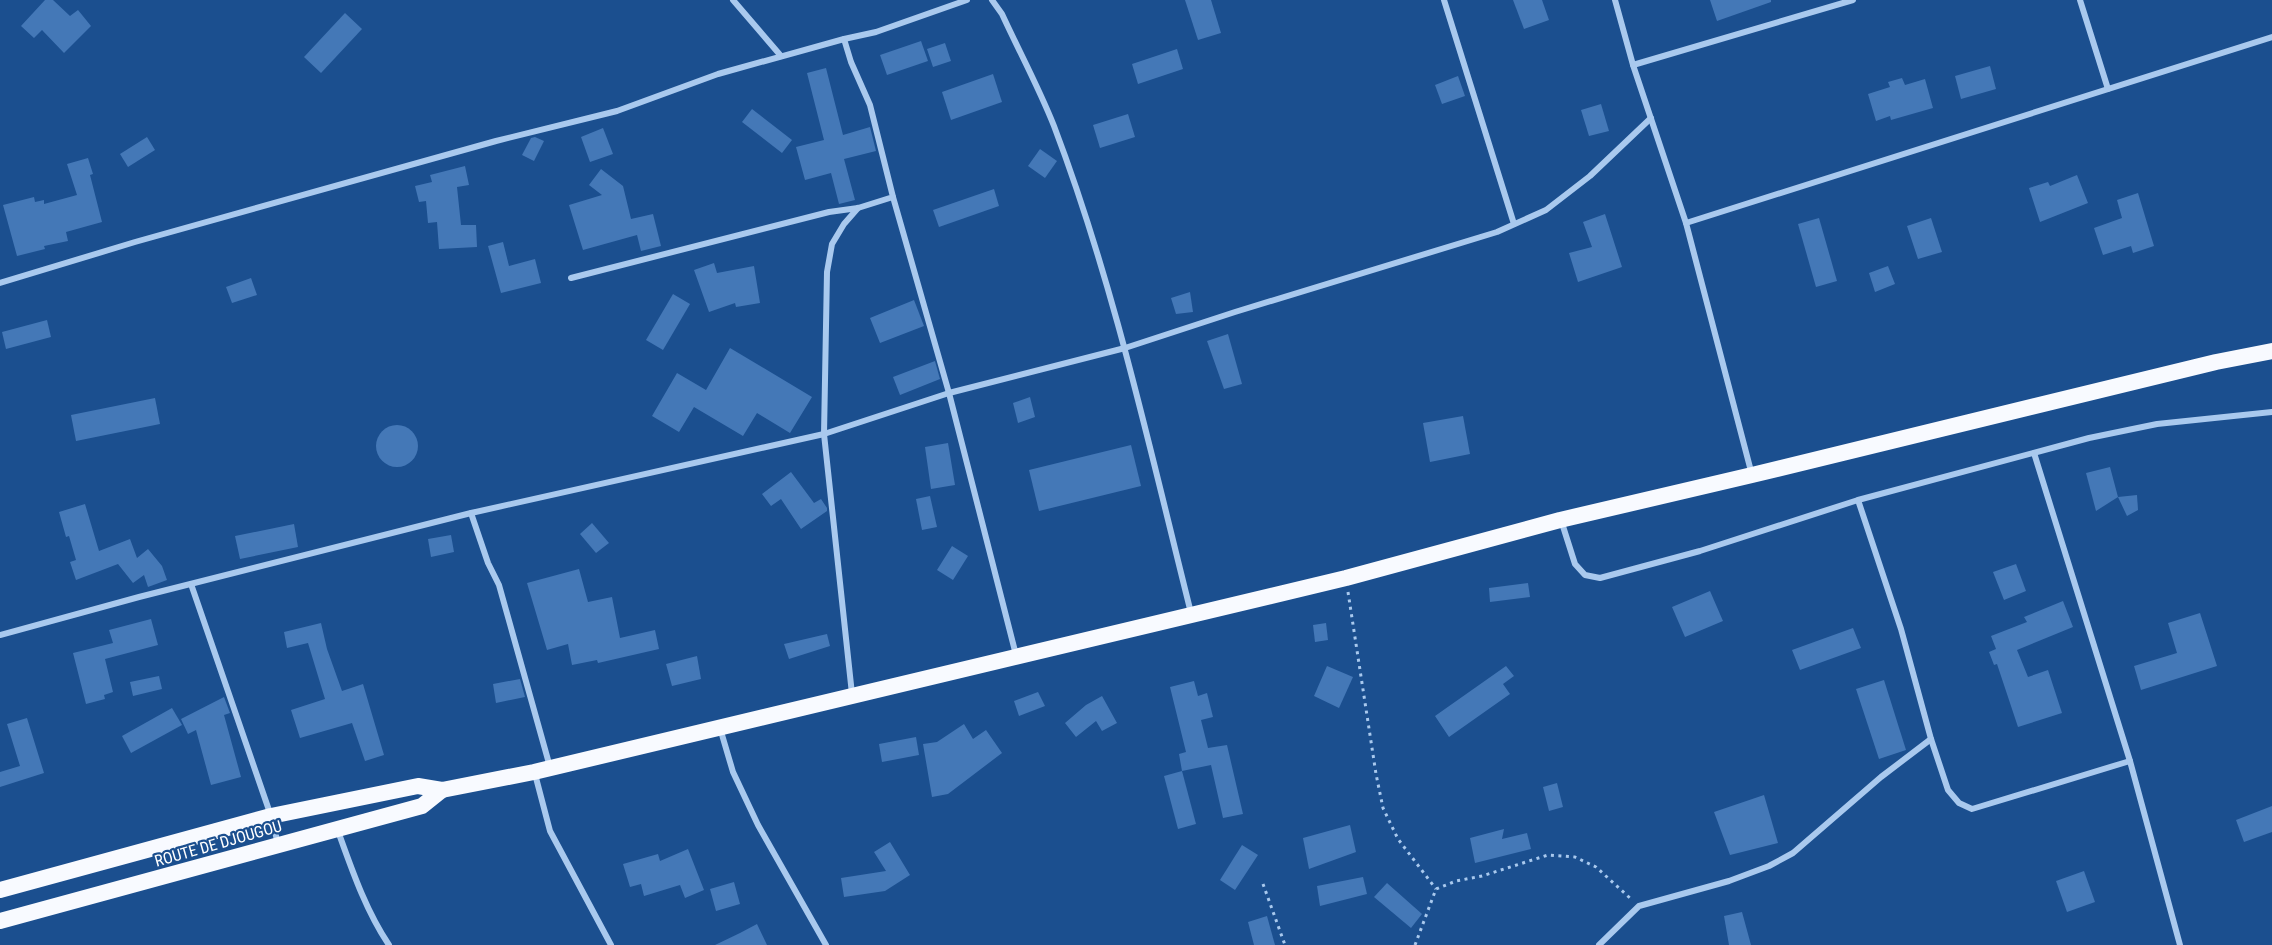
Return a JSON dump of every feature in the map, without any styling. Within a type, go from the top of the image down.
[{"type":"highway","points":[[0,890],[272,816],[418,786],[442,790],[542,770],[852,694],[1346,578],[1560,520],[1752,476],[2216,362],[2272,351]]},
{"type":"highway","name":"ROUTE DE DJOUGOU","points":[[0,921],[422,806],[442,790]]},
{"type":"street","points":[[733,0],[780,56]]},
{"type":"street","points":[[0,283],[135,242],[507,138],[617,111],[718,74],[876,32],[967,0]]},
{"type":"street","points":[[992,0],[1002,14],[1052,123],[1072,175],[1125,348],[1192,613]]},
{"type":"street","points":[[1444,0],[1514,225]]},
{"type":"street","points":[[1615,0],[1633,66],[1686,223],[1752,476]]},
{"type":"street","points":[[1633,66],[1853,0]]},
{"type":"street","points":[[2079,0],[2108,89]]},
{"type":"street","points":[[1686,223],[2272,37]]},
{"type":"street","points":[[844,39],[851,62],[870,105],[893,197],[949,393],[1016,656]]},
{"type":"street","points":[[0,636],[191,584],[471,513],[824,434],[949,393],[1125,348],[1497,232],[1546,210],[1590,176],[1651,118]]},
{"type":"street","points":[[571,278],[829,212],[858,208],[893,197]]},
{"type":"street","points":[[852,694],[824,434],[827,272],[832,244],[844,224],[858,208]]},
{"type":"street","points":[[1560,520],[1575,564],[1585,575],[1600,578],[1700,550],[1858,500],[2089,438],[2157,424],[2272,412]]},
{"type":"street","points":[[2034,453],[2130,761],[2180,945]]},
{"type":"street","points":[[1858,500],[1901,629],[1931,739],[1948,790],[1959,804],[1971,808],[2130,761]]},
{"type":"street","points":[[471,513],[488,563],[499,585],[542,770],[550,831],[612,945]]},
{"type":"street","points":[[191,584],[272,816],[278,845]]},
{"type":"street","points":[[720,726],[733,772],[758,825],[826,945]]},
{"type":"street","points":[[1599,945],[1639,906],[1729,881],[1769,866],[1793,853],[1881,777],[1931,739]]},
{"type":"street","points":[[337,828],[353,873],[389,945]]},
{"type":"path","points":[[1346,578],[1383,808],[1398,839],[1436,889]]},
{"type":"path","points":[[1415,945],[1436,889],[1456,881],[1482,876],[1548,855],[1575,857],[1596,867],[1639,906]]},
{"type":"path","points":[[1263,884],[1286,945]]},
{"type":"building","points":[[45,0],[53,0],[70,16],[78,10],[91,26],[64,53],[42,30],[34,38],[21,26]]},
{"type":"building","points":[[1185,0],[1211,0],[1221,33],[1198,40]]},
{"type":"building","points":[[1513,0],[1542,0],[1549,20],[1524,29]]},
{"type":"building","points":[[1710,0],[1771,0],[1771,2],[1717,21]]},
{"type":"building","points":[[345,13],[362,29],[321,73],[304,57]]},
{"type":"building","points":[[921,41],[928,61],[887,75],[880,55]]},
{"type":"building","points":[[945,43],[951,61],[933,67],[927,49]]},
{"type":"building","points":[[1177,49],[1183,69],[1138,84],[1132,64]]},
{"type":"building","points":[[1990,66],[1996,89],[1961,99],[1955,76]]},
{"type":"building","points":[[826,68],[843,135],[870,127],[876,151],[844,159],[855,200],[839,204],[831,173],[805,180],[796,147],[824,140],[807,73]]},
{"type":"building","points":[[993,74],[1002,102],[951,120],[942,92]]},
{"type":"building","points":[[1458,76],[1465,96],[1442,104],[1435,85]]},
{"type":"building","points":[[1902,78],[1905,85],[1925,79],[1933,108],[1891,120],[1890,116],[1876,121],[1868,94],[1890,87],[1888,82]]},
{"type":"building","points":[[1601,104],[1609,131],[1589,136],[1581,110]]},
{"type":"building","points":[[752,109],[792,140],[782,153],[742,122]]},
{"type":"building","points":[[1128,114],[1135,137],[1100,148],[1093,125]]},
{"type":"building","points":[[603,128],[613,154],[590,162],[581,137]]},
{"type":"building","points":[[147,137],[155,150],[128,167],[120,154]]},
{"type":"building","points":[[535,137],[544,141],[534,161],[522,155],[531,138]]},
{"type":"building","points":[[1040,149],[1057,161],[1045,178],[1028,166]]},
{"type":"building","points":[[88,158],[102,222],[66,232],[68,241],[44,246],[45,249],[17,256],[3,205],[34,197],[35,202],[44,200],[44,204],[77,195],[67,164]]},
{"type":"building","points":[[465,166],[469,185],[457,187],[461,225],[476,225],[477,247],[439,249],[437,222],[428,223],[426,201],[419,202],[415,186],[432,182],[430,175]]},
{"type":"building","points":[[601,169],[623,186],[631,219],[653,214],[661,246],[641,251],[637,235],[583,250],[569,205],[602,195],[589,185]]},
{"type":"building","points":[[2077,175],[2088,203],[2040,222],[2029,188],[2048,182],[2050,186]]},
{"type":"building","points":[[994,189],[999,206],[939,227],[933,210]]},
{"type":"building","points":[[2138,193],[2154,246],[2133,253],[2131,246],[2103,255],[2094,228],[2122,218],[2117,200]]},
{"type":"building","points":[[1605,214],[1622,267],[1578,282],[1569,253],[1592,247],[1583,222]]},
{"type":"building","points":[[1819,218],[1837,281],[1816,287],[1798,224]]},
{"type":"building","points":[[1931,218],[1942,252],[1918,259],[1907,226]]},
{"type":"building","points":[[503,242],[509,266],[535,259],[541,283],[501,293],[488,246]]},
{"type":"building","points":[[714,263],[717,273],[754,266],[760,303],[736,307],[735,303],[709,312],[694,270]]},
{"type":"building","points":[[1888,266],[1895,284],[1875,292],[1869,273]]},
{"type":"building","points":[[251,278],[257,295],[232,303],[226,287]]},
{"type":"building","points":[[1190,292],[1193,312],[1176,314],[1171,298]]},
{"type":"building","points":[[673,294],[690,304],[663,350],[646,340]]},
{"type":"building","points":[[914,300],[924,326],[880,343],[870,318]]},
{"type":"building","points":[[47,320],[51,337],[6,349],[2,332]]},
{"type":"building","points":[[1228,334],[1242,384],[1224,389],[1207,341]]},
{"type":"building","points":[[730,348],[812,397],[790,433],[757,413],[743,436],[694,407],[679,432],[652,416],[677,373],[706,390]]},
{"type":"building","points":[[935,361],[940,379],[900,395],[893,377]]},
{"type":"building","points":[[1030,397],[1035,417],[1018,423],[1013,403]]},
{"type":"building","points":[[155,398],[160,424],[76,441],[71,415]]},
{"type":"building","points":[[1463,416],[1470,454],[1430,462],[1423,423]]},
{"type":"building","points":[[397,425],[405,426],[412,431],[417,438],[417,454],[412,461],[405,466],[397,467],[389,466],[382,461],[377,454],[376,446],[377,438],[382,431],[389,426]]},
{"type":"building","points":[[948,443],[955,485],[931,489],[925,447]]},
{"type":"building","points":[[1131,445],[1141,486],[1039,511],[1029,470]]},
{"type":"building","points":[[2110,467],[2118,497],[2096,511],[2086,473]]},
{"type":"building","points":[[791,472],[814,503],[821,499],[827,508],[827,511],[801,529],[781,499],[771,506],[762,494]]},
{"type":"building","points":[[2137,495],[2138,510],[2127,516],[2118,497]]},
{"type":"building","points":[[930,496],[937,527],[922,530],[916,499]]},
{"type":"building","points":[[85,504],[99,551],[130,539],[137,558],[148,549],[162,566],[167,580],[148,587],[144,575],[133,583],[118,564],[76,580],[70,562],[76,560],[59,512]]},
{"type":"building","points":[[592,523],[609,543],[596,553],[580,534]]},
{"type":"building","points":[[294,524],[298,547],[240,559],[235,536]]},
{"type":"building","points":[[451,535],[454,552],[431,557],[428,539]]},
{"type":"building","points":[[952,546],[968,556],[953,580],[937,570]]},
{"type":"building","points":[[2016,564],[2026,591],[2004,600],[1993,572]]},
{"type":"building","points":[[579,569],[588,602],[612,597],[620,638],[655,630],[659,649],[598,663],[597,660],[572,665],[568,644],[547,650],[527,583]]},
{"type":"building","points":[[1528,583],[1530,597],[1490,602],[1489,588]]},
{"type":"building","points":[[1710,591],[1723,621],[1685,637],[1672,607]]},
{"type":"building","points":[[2063,601],[2073,627],[2017,650],[2028,677],[2048,670],[2062,713],[2018,727],[1997,664],[1994,665],[1989,652],[1996,649],[1991,636],[2027,622],[2024,617]]},
{"type":"building","points":[[2200,613],[2217,666],[2141,690],[2134,666],[2177,653],[2168,623]]},
{"type":"building","points":[[151,619],[158,645],[105,659],[113,692],[104,695],[105,699],[86,704],[73,653],[113,643],[109,630]]},
{"type":"building","points":[[321,623],[327,649],[342,691],[363,684],[384,755],[365,761],[352,723],[300,738],[291,710],[325,699],[308,643],[287,648],[284,632]]},
{"type":"building","points":[[1326,623],[1328,640],[1315,642],[1313,625]]},
{"type":"building","points":[[1853,628],[1861,648],[1800,670],[1792,650]]},
{"type":"building","points":[[827,634],[830,646],[789,659],[784,644]]},
{"type":"building","points":[[697,656],[701,679],[672,686],[666,664]]},
{"type":"building","points":[[1327,666],[1353,677],[1339,708],[1314,696]]},
{"type":"building","points":[[1506,666],[1514,676],[1503,684],[1510,694],[1449,737],[1435,716]]},
{"type":"building","points":[[159,676],[162,689],[133,696],[130,682]]},
{"type":"building","points":[[520,679],[525,697],[496,703],[493,684]]},
{"type":"building","points":[[1884,680],[1906,750],[1879,759],[1856,689]]},
{"type":"building","points":[[1194,681],[1198,696],[1207,693],[1213,717],[1201,720],[1208,748],[1227,745],[1243,814],[1223,818],[1211,765],[1182,771],[1179,754],[1186,752],[1170,687]]},
{"type":"building","points":[[1038,692],[1045,706],[1019,716],[1014,701]]},
{"type":"building","points":[[1102,696],[1117,723],[1102,731],[1096,721],[1076,737],[1065,723],[1086,705]]},
{"type":"building","points":[[224,697],[230,713],[224,715],[241,777],[211,785],[196,730],[188,734],[181,719]]},
{"type":"building","points":[[172,708],[182,725],[131,753],[122,736]]},
{"type":"building","points":[[27,718],[44,773],[0,787],[0,772],[20,766],[7,724]]},
{"type":"building","points":[[964,724],[973,739],[986,730],[1002,753],[948,794],[932,797],[923,744],[937,742]]},
{"type":"building","points":[[916,737],[919,755],[882,762],[879,744]]},
{"type":"building","points":[[1182,771],[1196,824],[1178,829],[1164,776]]},
{"type":"building","points":[[1557,783],[1563,807],[1549,811],[1543,787]]},
{"type":"building","points":[[1764,795],[1778,843],[1730,855],[1714,812]]},
{"type":"building","points":[[2272,806],[2272,832],[2244,842],[2236,820]]},
{"type":"building","points":[[1350,825],[1356,852],[1309,869],[1303,838]]},
{"type":"building","points":[[1504,829],[1502,839],[1527,833],[1531,849],[1475,863],[1470,838]]},
{"type":"building","points":[[890,842],[910,875],[885,891],[844,897],[841,878],[886,871],[874,852]]},
{"type":"building","points":[[1242,845],[1258,855],[1235,890],[1220,880]]},
{"type":"building","points":[[688,849],[704,890],[685,898],[680,885],[644,896],[641,884],[630,887],[623,864],[658,854],[660,861]]},
{"type":"building","points":[[2084,871],[2095,902],[2067,912],[2056,881]]},
{"type":"building","points":[[1363,877],[1367,894],[1320,906],[1317,886]]},
{"type":"building","points":[[734,882],[740,904],[716,911],[710,889]]},
{"type":"building","points":[[1387,883],[1422,914],[1411,928],[1374,897]]},
{"type":"building","points":[[1742,912],[1751,945],[1729,945],[1724,916]]},
{"type":"building","points":[[1267,916],[1275,945],[1254,945],[1248,922]]},
{"type":"building","points":[[757,924],[767,945],[715,945],[740,933]]}]
